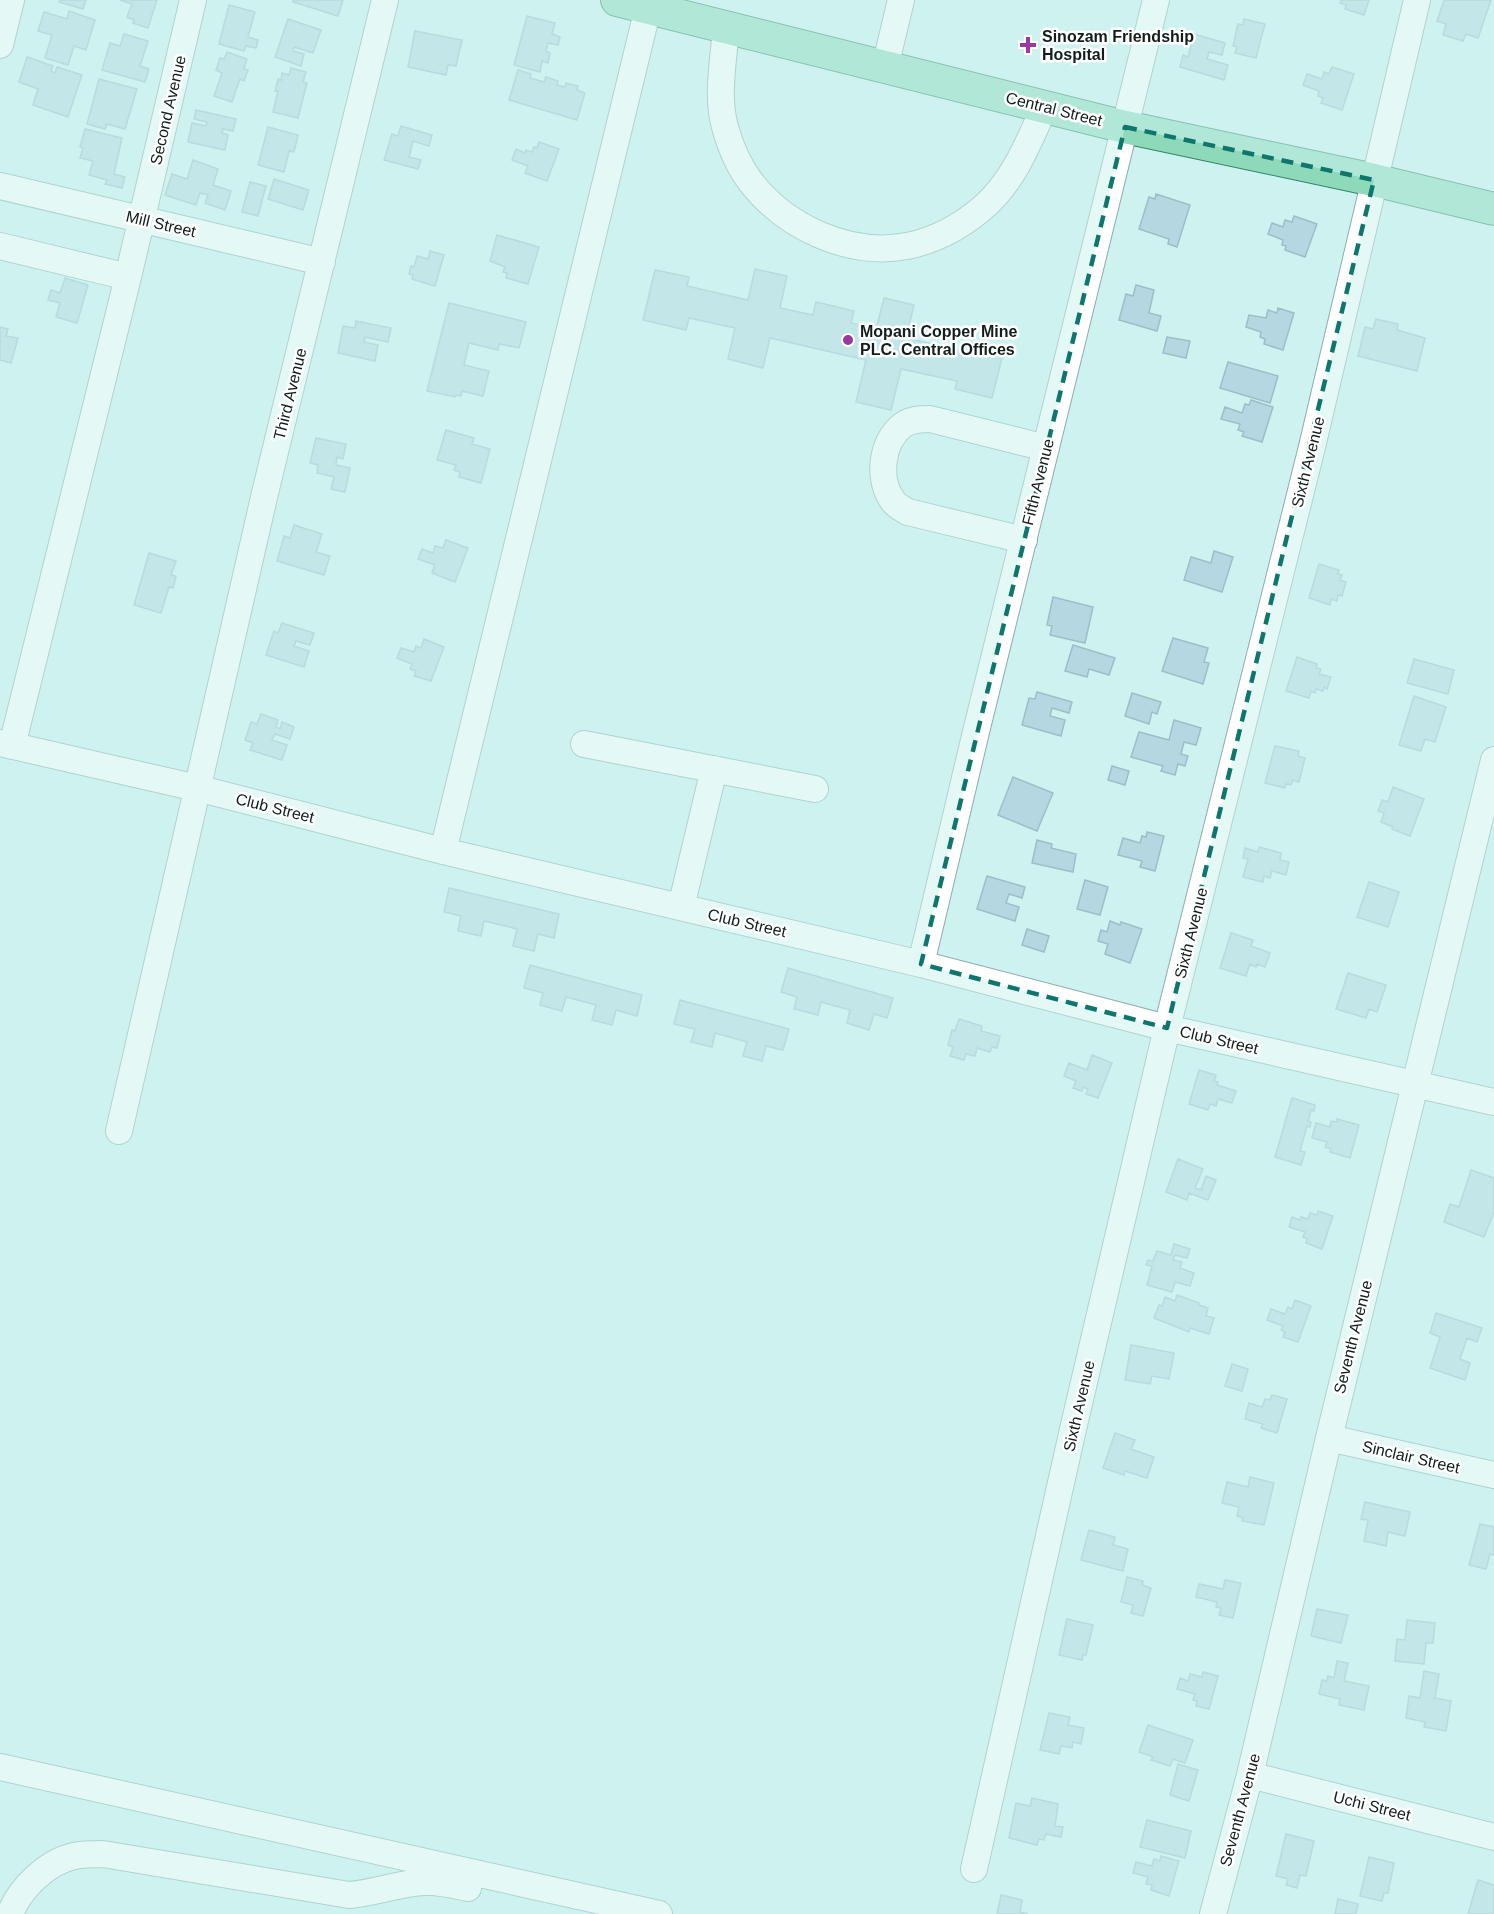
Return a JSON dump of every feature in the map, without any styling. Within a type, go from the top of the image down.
[{"type":"main road","name":"Central Street","points":[[616,0],[649,4],[726,27],[1125,127],[1374,180],[1494,209]]},
{"type":"street","points":[[1,40],[11,0]]},
{"type":"street","name":"Second Avenue","points":[[6,744],[128,277],[193,0]]},
{"type":"street","name":"Third Avenue","points":[[119,1131],[197,788],[385,0]]},
{"type":"street","points":[[885,67],[901,0]]},
{"type":"street","name":"Fifth Avenue","points":[[921,964],[1156,0]]},
{"type":"street","name":"Sixth Avenue","points":[[974,1869],[1074,1425],[1167,1028],[1312,447],[1417,0]]},
{"type":"street","points":[[443,851],[649,4]]},
{"type":"street","points":[[726,27],[721,93],[724,124],[732,149],[749,180],[776,209],[808,229],[838,242],[874,248],[907,246],[942,235],[966,221],[1005,185],[1016,168],[1045,106]]},
{"type":"street","name":"Mill Street","points":[[0,186],[322,262]]},
{"type":"street","points":[[0,246],[128,277]]},
{"type":"street","points":[[1024,540],[908,512],[894,504],[886,490],[883,475],[884,459],[895,433],[904,424],[930,419],[1046,448]]},
{"type":"street","name":"Club Street","points":[[6,744],[197,788],[443,851],[921,964],[1167,1028],[1494,1102]]},
{"type":"street","points":[[584,744],[815,789]]},
{"type":"street","name":"Seventh Avenue","points":[[1213,1914],[1250,1775],[1414,1084],[1494,760]]},
{"type":"street","points":[[681,907],[714,770]]},
{"type":"street","name":"Sinclair Street","points":[[1329,1438],[1494,1475]]},
{"type":"street","points":[[0,1767],[659,1914]]},
{"type":"street","name":"Uchi Street","points":[[1250,1775],[1494,1836]]},
{"type":"street","points":[[10,1914],[14,1903],[29,1885],[51,1866],[74,1856],[103,1854],[349,1895],[426,1881],[455,1885],[586,1914]]},
{"type":"highlighted area","points":[[1125,127],[1374,180],[1167,1028],[921,964]]},
{"type":"building","points":[[60,0],[86,0],[83,9],[59,2]]},
{"type":"building","points":[[120,0],[157,0],[148,28],[133,23],[134,20],[127,17],[132,4]]},
{"type":"building","points":[[293,0],[343,0],[338,16],[293,2]]},
{"type":"building","points":[[1341,0],[1369,0],[1364,15],[1345,9],[1346,5],[1340,3]]},
{"type":"building","points":[[1444,0],[1491,0],[1478,38],[1466,34],[1463,41],[1443,35],[1446,24],[1437,21]]},
{"type":"building","points":[[229,5],[255,12],[248,37],[258,40],[256,48],[246,46],[244,51],[219,44]]},
{"type":"building","points":[[69,11],[95,20],[86,50],[74,46],[68,65],[45,58],[52,35],[38,31],[44,12],[67,19]]},
{"type":"building","points":[[527,16],[555,23],[552,34],[560,37],[558,45],[548,43],[546,51],[550,53],[548,63],[542,61],[540,72],[514,65]]},
{"type":"building","points":[[288,19],[321,30],[313,53],[294,47],[293,51],[304,54],[301,66],[275,57]]},
{"type":"building","points":[[1244,19],[1265,24],[1256,58],[1235,53],[1237,47],[1233,46],[1238,24],[1243,25]]},
{"type":"building","points":[[415,31],[462,40],[456,66],[448,65],[446,75],[408,67]]},
{"type":"building","points":[[124,34],[148,41],[140,66],[149,69],[145,82],[102,70],[110,43],[120,46]]},
{"type":"building","points":[[1194,34],[1225,43],[1222,55],[1209,52],[1207,59],[1228,65],[1224,80],[1180,67],[1183,55],[1188,57]]},
{"type":"building","points":[[227,52],[247,59],[244,69],[248,70],[244,81],[240,79],[232,102],[214,96],[222,73],[216,70],[220,58],[224,59]]},
{"type":"building","points":[[27,57],[53,66],[51,71],[55,73],[57,67],[82,75],[68,117],[33,105],[38,89],[19,82]]},
{"type":"building","points":[[1332,67],[1354,74],[1342,110],[1321,103],[1323,98],[1318,96],[1319,91],[1303,85],[1307,74],[1322,79],[1324,72],[1329,74]]},
{"type":"building","points":[[291,68],[306,72],[303,82],[307,83],[298,118],[273,112],[278,79],[281,80],[282,73],[289,75]]},
{"type":"building","points":[[518,70],[531,74],[530,78],[544,82],[546,77],[558,81],[557,85],[565,87],[566,83],[578,86],[577,90],[585,93],[577,120],[509,100]]},
{"type":"building","points":[[99,79],[137,89],[125,129],[107,124],[105,129],[87,124]]},
{"type":"building","points":[[196,110],[236,119],[233,131],[223,129],[222,133],[228,135],[225,150],[188,142],[192,123],[206,126],[207,122],[194,119]]},
{"type":"building","points":[[401,126],[432,135],[429,146],[413,141],[409,157],[421,160],[418,169],[384,160],[392,134],[398,136]]},
{"type":"building","points":[[268,127],[298,135],[294,152],[289,151],[284,172],[258,165]]},
{"type":"building","points":[[85,129],[122,138],[114,174],[125,177],[122,188],[105,184],[107,180],[89,175],[93,161],[80,158],[83,148],[80,147]]},
{"type":"building","points":[[539,142],[559,149],[547,181],[525,173],[528,166],[512,160],[516,149],[525,153],[526,150],[532,152],[534,147],[537,148]]},
{"type":"building","points":[[193,160],[218,169],[213,185],[231,191],[225,210],[205,203],[208,195],[200,193],[196,205],[165,195],[172,174],[187,179]]},
{"type":"building","points":[[274,179],[309,190],[303,210],[268,199]]},
{"type":"building","points":[[250,182],[266,186],[258,216],[242,212]]},
{"type":"building","points":[[1156,194],[1190,205],[1177,247],[1168,244],[1169,239],[1139,229],[1149,197],[1155,199]]},
{"type":"building","points":[[1294,216],[1317,224],[1305,257],[1285,250],[1286,246],[1282,245],[1283,240],[1268,234],[1272,223],[1283,227],[1285,220],[1292,222]]},
{"type":"building","points":[[497,235],[539,247],[528,284],[506,278],[507,273],[503,272],[505,267],[490,261]]},
{"type":"building","points":[[430,251],[444,255],[435,286],[412,279],[413,275],[409,274],[417,256],[428,259]]},
{"type":"building","name":"Mopani Copper Mine PLC. Central Offices","points":[[755,269],[787,276],[780,308],[813,315],[816,302],[854,311],[851,323],[876,329],[884,298],[914,305],[906,338],[968,352],[971,342],[1004,350],[992,398],[955,389],[957,381],[901,369],[891,410],[856,402],[866,360],[770,338],[763,368],[728,359],[735,328],[689,318],[686,330],[643,320],[655,270],[689,277],[687,286],[748,300]]},
{"type":"building","points":[[65,278],[88,285],[77,323],[56,317],[60,303],[48,300],[51,290],[60,293]]},
{"type":"building","points":[[1136,285],[1154,290],[1149,313],[1161,316],[1157,331],[1119,320],[1126,294],[1133,296]]},
{"type":"building","points":[[449,303],[526,322],[519,348],[499,344],[498,350],[469,343],[464,365],[489,371],[483,396],[462,391],[461,396],[456,395],[455,397],[427,391]]},
{"type":"building","points":[[1278,308],[1294,313],[1283,350],[1264,344],[1265,339],[1260,337],[1261,332],[1246,327],[1249,315],[1266,318],[1268,310],[1277,313]]},
{"type":"building","points":[[1376,319],[1398,324],[1397,330],[1425,338],[1417,371],[1358,356],[1365,327],[1373,329]]},
{"type":"building","points":[[356,321],[391,328],[388,342],[365,337],[364,342],[378,345],[375,361],[338,353],[343,326],[355,328]]},
{"type":"building","points":[[0,327],[8,329],[6,336],[18,338],[11,363],[0,360]]},
{"type":"building","points":[[1167,337],[1190,341],[1186,358],[1163,353]]},
{"type":"building","points":[[1228,362],[1278,376],[1270,403],[1220,388]]},
{"type":"building","points":[[1251,400],[1273,407],[1262,442],[1242,436],[1244,432],[1238,430],[1240,424],[1221,419],[1225,407],[1242,413],[1245,404],[1249,405]]},
{"type":"building","points":[[446,430],[474,438],[472,444],[490,449],[481,483],[459,477],[460,472],[454,470],[456,465],[437,460]]},
{"type":"building","points":[[316,438],[346,444],[343,459],[337,457],[336,465],[350,468],[345,492],[331,489],[334,477],[317,473],[318,465],[310,463]]},
{"type":"building","points":[[294,525],[322,534],[316,552],[330,556],[324,575],[277,561],[284,536],[290,538]]},
{"type":"building","points":[[446,540],[468,548],[455,582],[432,573],[435,565],[418,559],[422,549],[433,553],[435,546],[443,548]]},
{"type":"building","points":[[1214,551],[1233,557],[1222,592],[1184,580],[1191,557],[1211,563]]},
{"type":"building","points":[[149,553],[176,561],[171,575],[176,576],[173,588],[169,587],[161,613],[134,605]]},
{"type":"building","points":[[1319,564],[1339,570],[1338,574],[1342,575],[1340,580],[1346,582],[1342,596],[1338,595],[1337,601],[1331,599],[1330,605],[1309,598]]},
{"type":"building","points":[[1053,597],[1093,607],[1085,643],[1050,635],[1052,626],[1047,625]]},
{"type":"building","points":[[282,623],[314,633],[310,645],[296,641],[294,646],[309,651],[304,667],[266,655],[274,631],[278,633]]},
{"type":"building","points":[[1173,638],[1208,648],[1204,662],[1209,663],[1203,684],[1162,671]]},
{"type":"building","points":[[424,639],[444,647],[431,681],[414,676],[416,671],[410,669],[412,664],[397,658],[401,648],[414,652],[416,646],[421,648]]},
{"type":"building","points":[[1073,645],[1115,658],[1109,675],[1089,669],[1087,677],[1065,671]]},
{"type":"building","points":[[1297,657],[1317,664],[1316,668],[1321,669],[1319,674],[1331,677],[1327,689],[1324,687],[1323,691],[1316,689],[1315,693],[1311,691],[1309,698],[1286,691]]},
{"type":"building","points":[[1414,659],[1454,670],[1448,694],[1407,683]]},
{"type":"building","points":[[1037,692],[1072,702],[1069,713],[1052,708],[1050,716],[1065,720],[1061,736],[1022,725],[1029,698],[1035,699]]},
{"type":"building","points":[[1132,693],[1161,702],[1157,714],[1152,712],[1149,724],[1125,716]]},
{"type":"building","points":[[1414,696],[1446,707],[1435,742],[1425,739],[1421,751],[1399,745]]},
{"type":"building","points":[[261,714],[278,720],[276,727],[280,729],[282,722],[294,727],[290,739],[275,734],[272,740],[287,745],[282,760],[250,750],[253,743],[245,740],[251,722],[257,724]]},
{"type":"building","points":[[1174,720],[1201,728],[1196,745],[1184,742],[1181,754],[1188,756],[1185,766],[1178,764],[1175,775],[1161,771],[1163,766],[1131,757],[1139,732],[1169,740]]},
{"type":"building","points":[[1275,746],[1299,751],[1298,756],[1305,758],[1299,782],[1293,780],[1291,785],[1286,784],[1285,788],[1265,783]]},
{"type":"building","points":[[1112,766],[1129,771],[1125,785],[1108,780]]},
{"type":"building","points":[[1013,777],[1053,793],[1037,831],[998,815]]},
{"type":"building","points":[[1393,787],[1424,799],[1410,836],[1381,822],[1384,813],[1378,811],[1382,800],[1388,802]]},
{"type":"building","points":[[1147,832],[1164,836],[1155,871],[1140,867],[1142,861],[1118,855],[1123,838],[1140,843],[1142,836],[1146,837]]},
{"type":"building","points":[[1037,840],[1052,844],[1051,848],[1076,854],[1073,872],[1032,863]]},
{"type":"building","points":[[1259,847],[1281,853],[1280,860],[1289,862],[1286,875],[1272,871],[1270,878],[1264,876],[1263,882],[1243,877],[1248,859],[1243,858],[1245,848],[1258,852]]},
{"type":"building","points":[[987,876],[1025,887],[1022,898],[1009,894],[1006,903],[1019,907],[1015,921],[977,909]]},
{"type":"building","points":[[1085,880],[1108,887],[1100,915],[1077,909]]},
{"type":"building","points":[[1369,882],[1399,892],[1388,927],[1357,917]]},
{"type":"building","points":[[449,888],[559,914],[554,938],[538,934],[534,951],[513,946],[517,929],[484,921],[481,936],[458,931],[461,916],[444,912]]},
{"type":"building","points":[[1110,921],[1142,929],[1130,963],[1105,954],[1108,944],[1098,941],[1101,930],[1107,932]]},
{"type":"building","points":[[1027,929],[1049,936],[1044,952],[1022,945]]},
{"type":"building","points":[[1231,933],[1253,940],[1251,946],[1270,953],[1265,967],[1250,964],[1246,976],[1220,968]]},
{"type":"building","points":[[530,965],[642,995],[637,1016],[616,1010],[612,1025],[592,1020],[596,1005],[566,997],[562,1011],[540,1005],[543,993],[524,988]]},
{"type":"building","points":[[788,968],[893,998],[887,1018],[874,1014],[869,1030],[847,1023],[850,1010],[821,1002],[818,1015],[794,1009],[797,997],[781,992]]},
{"type":"building","points":[[1348,973],[1386,985],[1377,1012],[1369,1009],[1366,1018],[1336,1009]]},
{"type":"building","points":[[680,1000],[789,1029],[783,1050],[766,1046],[762,1061],[743,1056],[747,1042],[715,1033],[712,1047],[691,1042],[695,1029],[674,1024]]},
{"type":"building","points":[[959,1019],[982,1026],[981,1031],[1000,1036],[997,1048],[992,1047],[990,1052],[977,1048],[975,1056],[966,1054],[964,1060],[950,1056],[953,1047],[948,1045],[952,1030],[955,1031]]},
{"type":"building","points":[[1092,1055],[1112,1063],[1098,1098],[1086,1094],[1088,1089],[1083,1087],[1082,1091],[1073,1088],[1076,1081],[1064,1076],[1069,1063],[1087,1070]]},
{"type":"building","points":[[1199,1070],[1216,1075],[1214,1081],[1218,1082],[1217,1085],[1236,1091],[1232,1103],[1218,1099],[1216,1106],[1210,1104],[1208,1110],[1189,1104]]},
{"type":"building","points":[[1292,1098],[1315,1105],[1314,1111],[1311,1110],[1308,1121],[1311,1122],[1310,1127],[1307,1126],[1300,1151],[1305,1152],[1301,1165],[1275,1157]]},
{"type":"building","points":[[1337,1119],[1359,1125],[1350,1158],[1330,1152],[1331,1149],[1325,1147],[1327,1142],[1312,1138],[1316,1123],[1330,1127],[1331,1121],[1337,1122]]},
{"type":"building","points":[[1178,1159],[1203,1169],[1195,1188],[1201,1190],[1206,1176],[1216,1180],[1208,1200],[1189,1193],[1187,1200],[1166,1192]]},
{"type":"building","points":[[1471,1170],[1494,1178],[1494,1212],[1484,1237],[1444,1222],[1450,1204],[1459,1207]]},
{"type":"building","points":[[1318,1211],[1333,1216],[1322,1249],[1306,1243],[1307,1239],[1303,1237],[1305,1232],[1289,1227],[1292,1217],[1300,1220],[1301,1217],[1308,1219],[1310,1213],[1317,1215]]},
{"type":"building","points":[[1174,1244],[1190,1249],[1187,1258],[1175,1255],[1173,1260],[1182,1262],[1180,1268],[1194,1273],[1190,1286],[1175,1282],[1172,1292],[1147,1285],[1152,1266],[1146,1265],[1148,1260],[1153,1261],[1157,1251],[1171,1255]]},
{"type":"building","points":[[1177,1295],[1208,1308],[1206,1316],[1214,1318],[1209,1334],[1190,1328],[1189,1332],[1154,1318],[1165,1297],[1175,1301]]},
{"type":"building","points":[[1295,1300],[1311,1306],[1298,1342],[1283,1337],[1285,1332],[1281,1330],[1283,1326],[1267,1320],[1271,1309],[1285,1314],[1288,1307],[1292,1309]]},
{"type":"building","points":[[1436,1313],[1482,1328],[1477,1342],[1467,1338],[1460,1359],[1470,1363],[1465,1380],[1430,1368],[1440,1337],[1430,1333]]},
{"type":"building","points":[[1131,1345],[1174,1353],[1169,1379],[1152,1376],[1150,1384],[1125,1380]]},
{"type":"building","points":[[1232,1364],[1248,1369],[1242,1391],[1225,1386]]},
{"type":"building","points":[[1272,1395],[1287,1399],[1277,1433],[1261,1428],[1263,1424],[1245,1419],[1249,1403],[1262,1407],[1265,1399],[1270,1400]]},
{"type":"building","points":[[1115,1433],[1135,1440],[1131,1449],[1154,1457],[1147,1478],[1125,1471],[1124,1475],[1103,1468]]},
{"type":"building","points":[[1250,1477],[1274,1483],[1264,1525],[1242,1521],[1243,1518],[1237,1516],[1239,1507],[1222,1503],[1227,1482],[1248,1487]]},
{"type":"building","points":[[1365,1502],[1410,1512],[1405,1536],[1388,1532],[1386,1546],[1364,1541],[1368,1520],[1361,1519]]},
{"type":"building","points":[[1480,1524],[1494,1527],[1494,1555],[1490,1554],[1486,1569],[1469,1565]]},
{"type":"building","points":[[1089,1530],[1115,1537],[1113,1545],[1128,1549],[1123,1571],[1081,1560]]},
{"type":"building","points":[[1127,1577],[1143,1581],[1142,1585],[1151,1588],[1143,1616],[1131,1613],[1133,1605],[1121,1602]]},
{"type":"building","points":[[1225,1580],[1241,1583],[1233,1618],[1219,1615],[1221,1608],[1216,1607],[1217,1602],[1196,1597],[1199,1584],[1223,1589]]},
{"type":"building","points":[[1317,1609],[1348,1615],[1341,1643],[1311,1636]]},
{"type":"building","points":[[1067,1619],[1093,1625],[1086,1655],[1083,1655],[1082,1660],[1059,1655]]},
{"type":"building","points":[[1407,1620],[1435,1623],[1433,1643],[1426,1643],[1424,1664],[1395,1661],[1397,1639],[1405,1640]]},
{"type":"building","points":[[1337,1661],[1348,1663],[1344,1681],[1369,1686],[1364,1710],[1339,1705],[1340,1699],[1319,1694],[1322,1680],[1327,1681],[1328,1676],[1334,1678]]},
{"type":"building","points":[[1424,1671],[1439,1674],[1435,1698],[1451,1701],[1446,1731],[1424,1727],[1425,1722],[1406,1718],[1409,1696],[1420,1698]]},
{"type":"building","points":[[1203,1672],[1218,1676],[1209,1709],[1196,1706],[1197,1701],[1193,1700],[1195,1694],[1177,1689],[1180,1678],[1188,1681],[1190,1674],[1202,1677]]},
{"type":"building","points":[[1049,1713],[1070,1717],[1068,1725],[1084,1728],[1081,1744],[1073,1742],[1072,1748],[1061,1746],[1059,1754],[1040,1750]]},
{"type":"building","points":[[1148,1725],[1193,1740],[1185,1763],[1173,1759],[1170,1766],[1151,1760],[1153,1757],[1139,1752]]},
{"type":"building","points":[[1178,1764],[1198,1770],[1189,1801],[1170,1795]]},
{"type":"building","points":[[1032,1798],[1058,1804],[1055,1826],[1063,1827],[1061,1837],[1046,1834],[1044,1840],[1039,1839],[1037,1845],[1009,1838],[1016,1803],[1030,1806]]},
{"type":"building","points":[[1147,1820],[1191,1831],[1185,1858],[1140,1847]]},
{"type":"building","points":[[1286,1834],[1314,1841],[1306,1876],[1300,1875],[1297,1888],[1286,1885],[1288,1879],[1276,1876]]},
{"type":"building","points":[[1161,1856],[1179,1861],[1169,1896],[1151,1890],[1152,1885],[1146,1884],[1148,1877],[1133,1873],[1136,1862],[1152,1866],[1154,1859],[1160,1861]]},
{"type":"building","points":[[1369,1857],[1394,1863],[1388,1893],[1384,1893],[1382,1901],[1360,1896]]},
{"type":"building","points":[[1478,1880],[1494,1885],[1494,1914],[1468,1914]]},
{"type":"building","points":[[1001,1895],[1022,1900],[1020,1912],[1028,1914],[997,1914]]},
{"type":"building","points":[[1338,1899],[1358,1904],[1356,1914],[1335,1914]]},
{"type":"place","name":"Sinozam Friendship Hospital","points":[[1028,45]]},
{"type":"place","name":"Mopani Copper Mine PLC. Central Offices","points":[[848,340]]}]
